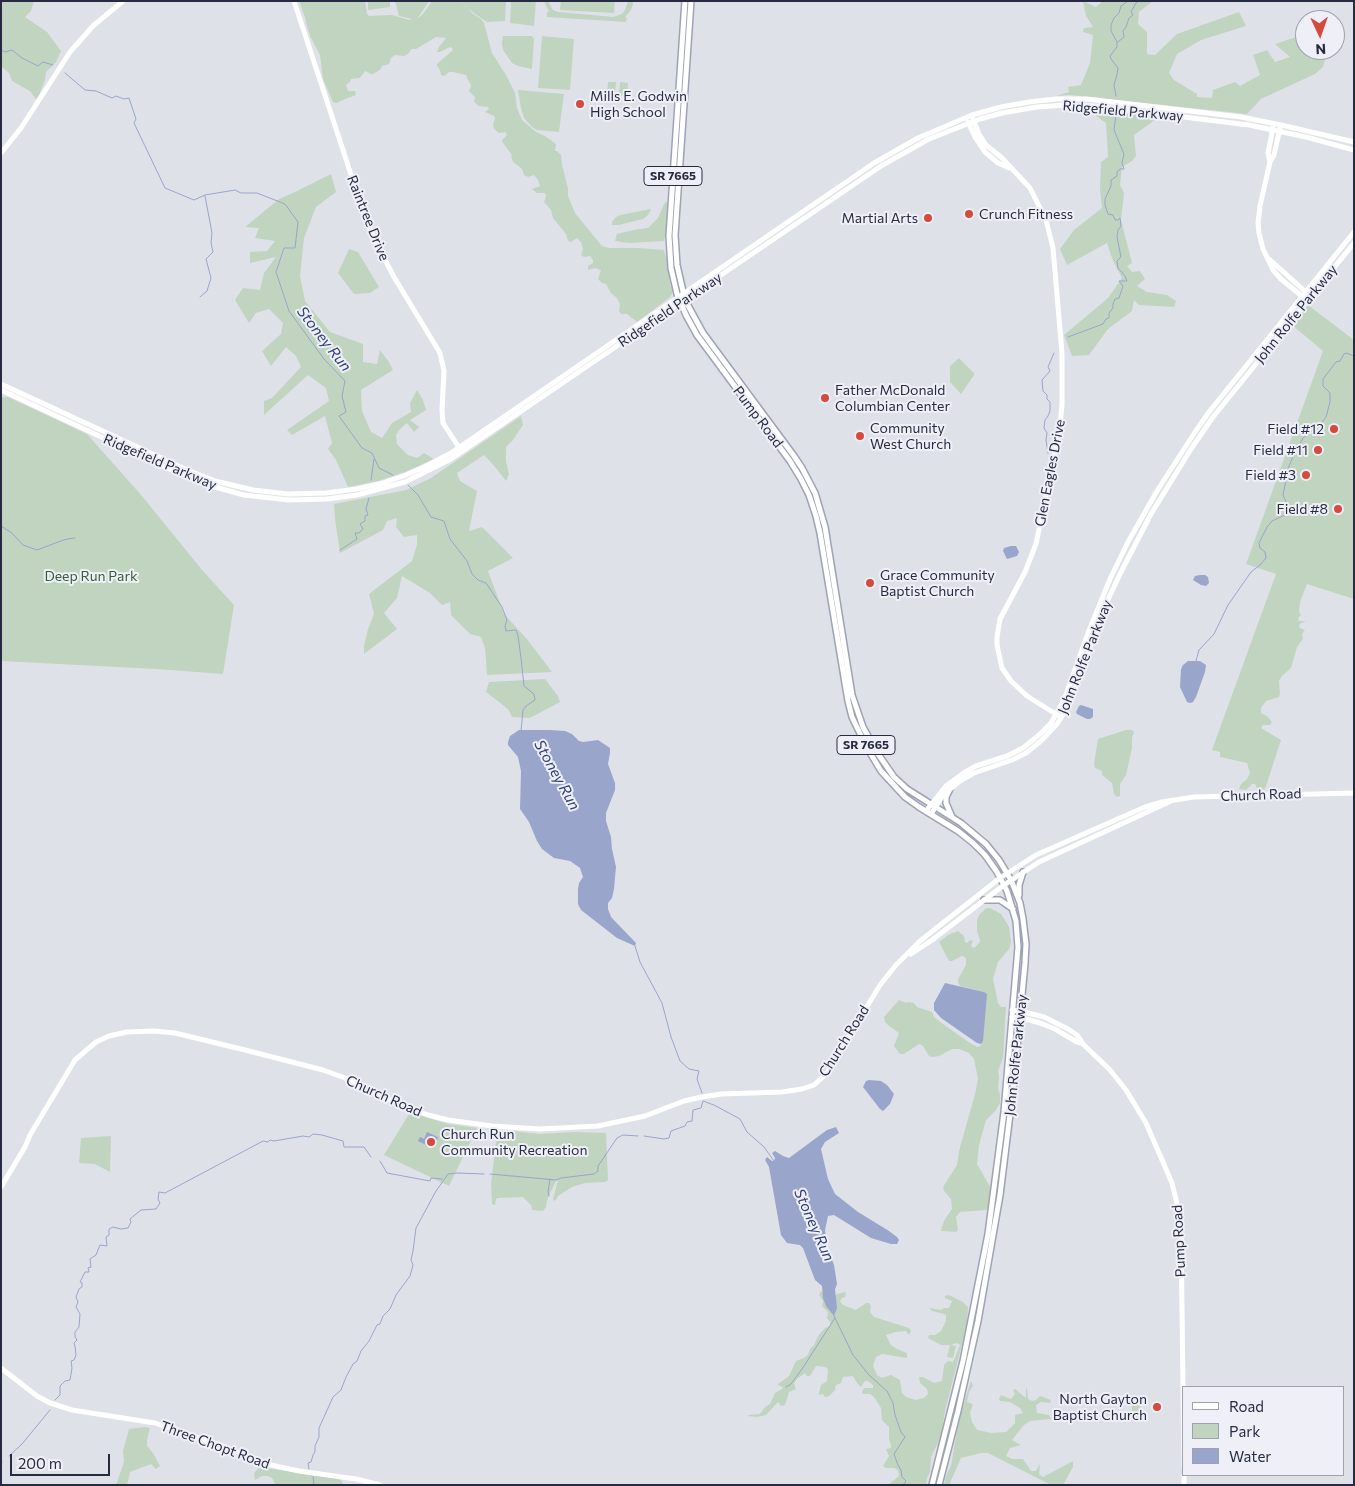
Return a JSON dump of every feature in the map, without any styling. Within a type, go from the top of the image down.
[{"type":"main road","points":[[1,153],[21,128],[70,52],[92,26],[122,1]]},
{"type":"main road","name":"Raintree Drive","points":[[294,1],[366,220],[394,277],[440,353],[444,371],[443,423],[460,450]]},
{"type":"main road","name":"Pump Road","points":[[685,1],[669,236],[671,268],[697,335],[790,461],[809,495],[820,533],[846,692],[852,717],[881,770],[905,797],[928,813]]},
{"type":"main road","name":"Pump Road","points":[[691,1],[675,235],[682,298],[710,344],[794,456],[810,483],[819,504],[824,524],[852,695],[857,712],[876,751],[889,770],[907,789],[933,806]]},
{"type":"main road","name":"Ridgefield Parkway","points":[[1,390],[185,476],[230,491],[267,498],[299,500],[318,500],[366,493],[388,488],[440,466],[460,450],[682,298],[880,166],[919,144],[970,119],[1000,107],[1023,102],[1078,99],[1216,114],[1354,142]]},
{"type":"main road","name":"Glen Eagles Drive","points":[[970,119],[986,145],[1028,185],[1046,220],[1052,238],[1061,336],[1062,411],[1057,445],[1036,544],[1025,572],[1000,619],[997,645],[1002,668],[1014,686],[1059,716]]},
{"type":"main road","points":[[1277,127],[1268,153],[1270,162],[1260,206],[1258,223],[1260,240],[1268,259],[1306,296]]},
{"type":"main road","name":"Ridgefield Parkway","points":[[1277,127],[1354,150]]},
{"type":"main road","name":"John Rolfe Parkway","points":[[933,806],[960,781],[974,773],[1012,760],[1026,753],[1049,734],[1073,694],[1104,608],[1151,514],[1202,434],[1225,402],[1354,232]]},
{"type":"main road","name":"John Rolfe Parkway","points":[[1306,296],[1354,243]]},
{"type":"main road","name":"Ridgefield Parkway","points":[[1,384],[198,475],[260,491],[310,494],[366,487],[415,471],[460,450]]},
{"type":"main road","name":"John Rolfe Parkway","points":[[933,806],[946,786],[970,768],[1007,756],[1028,745],[1059,716]]},
{"type":"main road","points":[[950,789],[946,797],[946,803],[952,817]]},
{"type":"main road","name":"Church Road","points":[[1,1187],[75,1060],[96,1042],[118,1033],[141,1031],[175,1033],[316,1068],[345,1078],[415,1111],[448,1120],[524,1129],[580,1128],[632,1120],[684,1101],[702,1097],[802,1089],[814,1084],[827,1073],[876,991],[886,977],[920,941],[1000,878],[1028,859],[1053,846],[1145,807],[1162,802],[1194,797],[1354,793]]},
{"type":"main road","name":"Church Road","points":[[902,960],[1023,872],[1049,857],[1170,802]]},
{"type":"main road","points":[[928,813],[933,806]]},
{"type":"main road","name":"John Rolfe Parkway","points":[[933,806],[974,833],[999,860],[1011,880],[1020,903],[1026,944],[1007,1143],[990,1262],[958,1411],[939,1485]]},
{"type":"main road","name":"John Rolfe Parkway","points":[[928,813],[958,831],[985,855],[1004,885],[1013,910],[1018,947],[1004,1112],[988,1234],[963,1361],[932,1485]]},
{"type":"main road","points":[[1020,903],[1018,887],[1023,872]]},
{"type":"main road","points":[[984,900],[1000,900],[1013,910]]},
{"type":"main road","name":"Pump Road","points":[[1012,1010],[1044,1017],[1078,1035],[1083,1044],[1110,1070],[1126,1090],[1146,1123],[1172,1183],[1180,1221],[1183,1386]]},
{"type":"main road","name":"Pump Road","points":[[1012,1017],[1043,1024],[1083,1044]]},
{"type":"main road","name":"Three Chopt Road","points":[[1,1368],[36,1396],[67,1409],[82,1413],[154,1423],[223,1446],[271,1465],[356,1479],[380,1485]]},
{"type":"green space","points":[[1,1],[34,1],[31,11],[25,17],[47,32],[61,51],[56,62],[46,72],[45,80],[36,99],[30,91],[12,81],[9,73],[1,66]]},
{"type":"green space","points":[[299,1],[365,1],[369,16],[392,15],[409,20],[412,19],[399,16],[395,1],[429,1],[417,19],[432,1],[461,1],[484,23],[492,53],[515,93],[517,108],[522,120],[536,132],[556,144],[555,151],[561,155],[568,196],[575,213],[602,246],[609,248],[664,250],[672,290],[669,298],[637,322],[627,314],[621,314],[617,298],[611,293],[606,284],[598,279],[601,270],[595,268],[588,270],[588,266],[593,263],[593,260],[590,256],[584,257],[581,255],[583,249],[581,242],[577,238],[571,242],[568,241],[566,234],[553,218],[551,210],[544,202],[545,193],[537,193],[532,189],[540,186],[538,180],[534,175],[528,177],[524,175],[522,169],[513,162],[512,155],[502,140],[507,135],[505,132],[499,133],[494,129],[494,116],[485,112],[489,109],[488,107],[479,106],[474,102],[475,97],[469,91],[471,86],[466,75],[449,72],[444,76],[441,75],[437,64],[453,50],[450,47],[437,52],[446,38],[436,37],[416,49],[412,49],[404,56],[395,55],[391,58],[389,64],[382,66],[381,69],[373,74],[365,71],[360,78],[351,79],[346,85],[348,91],[355,91],[356,95],[337,103],[333,102],[323,79],[320,55],[310,36]]},
{"type":"green space","points":[[368,1],[390,1],[390,7],[368,10]]},
{"type":"green space","points":[[462,1],[506,1],[505,21],[487,22],[465,6]]},
{"type":"green space","points":[[511,1],[536,1],[534,26],[510,23]]},
{"type":"green space","points":[[544,1],[548,1],[553,10],[558,12],[613,17],[622,14],[628,1],[633,1],[633,4],[625,17],[627,18],[626,22],[547,17],[547,12],[549,12]]},
{"type":"green space","points":[[561,1],[615,1],[614,13],[560,10]]},
{"type":"green space","points":[[1083,1],[1096,7],[1103,1],[1153,1],[1139,12],[1138,24],[1147,32],[1147,54],[1155,55],[1177,34],[1239,12],[1246,26],[1201,40],[1177,54],[1169,73],[1174,80],[1197,94],[1197,97],[1212,98],[1213,90],[1235,82],[1240,86],[1260,75],[1253,55],[1267,50],[1275,62],[1290,57],[1275,44],[1295,37],[1295,60],[1325,60],[1323,67],[1315,74],[1261,99],[1247,114],[1070,95],[1056,96],[1069,92],[1068,87],[1081,85],[1090,63],[1093,35],[1083,32],[1084,28],[1093,27],[1086,16]]},
{"type":"green space","points":[[503,36],[532,36],[534,39],[532,69],[512,63],[503,50]]},
{"type":"green space","points":[[542,36],[574,39],[570,90],[538,88]]},
{"type":"green space","points":[[608,82],[616,82],[615,95],[607,95]]},
{"type":"green space","points":[[620,82],[628,83],[627,96],[619,96]]},
{"type":"green space","points":[[518,90],[564,94],[559,132],[537,130],[532,127],[524,118]]},
{"type":"green space","points":[[1098,110],[1159,117],[1134,135],[1136,156],[1122,167],[1120,185],[1124,193],[1121,220],[1132,263],[1127,266],[1132,272],[1140,271],[1145,279],[1137,286],[1147,292],[1167,295],[1176,301],[1174,307],[1139,305],[1134,300],[1132,311],[1108,329],[1089,355],[1072,356],[1064,335],[1108,298],[1122,278],[1113,261],[1107,243],[1067,265],[1060,249],[1074,230],[1102,208],[1100,190],[1101,162],[1108,157],[1106,123],[1096,116]]},
{"type":"green space","points":[[331,174],[336,192],[316,207],[304,238],[300,276],[305,301],[330,332],[363,344],[363,362],[377,364],[380,350],[389,362],[393,370],[361,390],[362,411],[371,432],[382,438],[392,423],[411,412],[410,403],[417,390],[426,410],[410,420],[419,427],[414,432],[407,423],[400,429],[396,435],[397,444],[408,455],[417,458],[424,453],[434,459],[378,481],[348,487],[336,460],[328,449],[332,443],[325,416],[292,435],[287,430],[329,401],[326,388],[308,375],[264,415],[264,401],[272,398],[301,367],[296,356],[286,347],[271,366],[262,351],[281,334],[283,323],[269,309],[256,313],[249,323],[235,300],[243,288],[260,290],[264,273],[276,257],[250,263],[250,252],[267,251],[275,241],[255,238],[259,228],[245,227],[279,199]]},
{"type":"green space","points":[[667,201],[667,226],[664,241],[629,243],[615,241],[617,234],[648,228],[658,218]]},
{"type":"green space","points":[[651,209],[643,219],[612,225],[616,217],[620,215]]},
{"type":"green space","points":[[349,249],[358,252],[379,287],[370,293],[354,294],[338,273]]},
{"type":"green space","points":[[1308,305],[1354,340],[1354,599],[1307,584],[1300,602],[1299,612],[1301,615],[1298,618],[1299,621],[1306,621],[1299,626],[1305,630],[1302,634],[1303,639],[1297,647],[1291,668],[1279,681],[1279,697],[1266,701],[1261,708],[1261,713],[1272,722],[1270,725],[1263,725],[1261,728],[1281,740],[1265,789],[1258,790],[1255,784],[1252,784],[1246,790],[1239,789],[1250,773],[1247,763],[1220,757],[1220,752],[1212,750],[1276,574],[1246,564],[1323,351],[1292,325]]},
{"type":"green space","points":[[959,358],[974,373],[961,394],[950,382],[950,366]]},
{"type":"green space","name":"Deep Run Park","points":[[1,397],[8,397],[87,434],[234,605],[223,674],[1,661]]},
{"type":"green space","points":[[521,416],[523,425],[506,447],[506,461],[509,474],[506,481],[484,455],[457,473],[460,481],[477,491],[469,531],[482,527],[513,558],[488,571],[504,614],[527,639],[552,672],[487,675],[485,648],[481,637],[470,634],[451,615],[450,602],[442,605],[430,593],[402,576],[397,598],[384,613],[397,629],[364,654],[368,629],[374,614],[369,594],[412,561],[417,545],[417,535],[404,537],[396,527],[397,518],[387,521],[383,530],[340,553],[334,504],[406,490],[431,478]]},
{"type":"green space","points":[[545,679],[558,696],[560,702],[530,718],[512,717],[508,709],[486,692],[489,682]]},
{"type":"green space","points":[[1126,730],[1134,732],[1132,748],[1126,775],[1120,784],[1120,796],[1117,797],[1114,794],[1112,783],[1102,775],[1102,771],[1095,768],[1094,764],[1098,739]]},
{"type":"green space","points":[[986,908],[1001,914],[1009,927],[1011,942],[1009,949],[998,962],[993,979],[998,1003],[1001,1007],[1006,1007],[1003,1058],[998,1071],[1000,1103],[986,1120],[979,1145],[977,1164],[992,1190],[987,1210],[960,1212],[956,1217],[958,1230],[956,1232],[941,1231],[945,1219],[952,1209],[951,1199],[943,1187],[957,1165],[978,1079],[974,1059],[969,1053],[959,1049],[952,1049],[939,1056],[929,1056],[923,1046],[919,1044],[904,1054],[900,1054],[894,1046],[899,1033],[885,1022],[884,1017],[899,1000],[906,1003],[914,1003],[917,1007],[932,1012],[934,1017],[970,1043],[977,1047],[980,1046],[983,1041],[984,992],[960,986],[958,979],[966,965],[966,958],[962,956],[949,961],[939,942],[948,935],[958,931],[964,936],[965,942],[973,940],[971,946],[974,948],[980,942],[977,920]]},
{"type":"green space","name":"Church Run Community Recreation","points":[[409,1114],[416,1114],[448,1124],[477,1128],[449,1186],[384,1155]]},
{"type":"green space","points":[[511,1131],[540,1134],[606,1133],[608,1180],[606,1182],[585,1183],[572,1187],[554,1201],[558,1180],[543,1211],[532,1210],[531,1205],[523,1197],[498,1198],[495,1205],[492,1204],[491,1184],[496,1142],[500,1133]]},
{"type":"green space","points":[[111,1136],[110,1172],[95,1164],[79,1163],[81,1138]]},
{"type":"green space","points":[[821,1291],[834,1297],[845,1292],[845,1297],[840,1301],[843,1305],[856,1310],[869,1303],[871,1306],[870,1312],[874,1317],[909,1328],[911,1331],[909,1335],[906,1331],[886,1335],[891,1345],[907,1353],[907,1358],[882,1354],[876,1357],[873,1366],[877,1375],[882,1378],[891,1375],[900,1380],[902,1393],[906,1397],[916,1400],[924,1398],[928,1394],[927,1389],[920,1383],[919,1377],[934,1383],[942,1381],[944,1365],[948,1361],[953,1362],[960,1345],[957,1343],[951,1345],[956,1346],[953,1358],[947,1357],[950,1345],[941,1345],[928,1338],[929,1335],[935,1335],[941,1331],[946,1321],[946,1315],[932,1311],[929,1308],[941,1310],[949,1308],[952,1301],[945,1298],[945,1296],[949,1295],[963,1302],[968,1307],[967,1325],[945,1411],[941,1437],[931,1457],[930,1472],[926,1485],[888,1485],[899,1476],[898,1470],[883,1466],[889,1456],[886,1449],[891,1448],[889,1427],[882,1420],[881,1408],[874,1397],[862,1392],[864,1388],[873,1388],[873,1385],[868,1381],[865,1381],[861,1387],[853,1376],[843,1377],[841,1383],[836,1385],[835,1390],[825,1397],[823,1394],[819,1395],[819,1393],[821,1385],[827,1381],[828,1369],[816,1366],[810,1376],[807,1376],[805,1373],[797,1379],[794,1383],[796,1389],[789,1392],[785,1405],[781,1406],[778,1402],[766,1415],[748,1416],[760,1414],[770,1404],[775,1393],[783,1387],[778,1384],[789,1376],[796,1361],[808,1355],[818,1336],[825,1328],[830,1326],[827,1318],[828,1312],[822,1306],[823,1301],[819,1295]]},
{"type":"green space","points":[[971,1381],[973,1386],[969,1392],[967,1402],[973,1404],[970,1413],[972,1422],[977,1430],[992,1433],[1006,1432],[1015,1423],[1015,1415],[1023,1413],[1020,1408],[1010,1402],[1000,1401],[999,1399],[1001,1395],[1011,1399],[1015,1394],[1013,1390],[1015,1389],[1026,1398],[1027,1388],[1028,1399],[1032,1401],[1040,1396],[1051,1400],[1050,1403],[1041,1402],[1036,1405],[1037,1413],[1049,1415],[1051,1419],[1030,1421],[1024,1425],[1012,1440],[1021,1445],[1010,1448],[1006,1456],[1012,1459],[1023,1459],[1031,1471],[1036,1471],[1040,1464],[1039,1474],[1043,1477],[1073,1461],[1073,1467],[1063,1485],[1051,1485],[988,1453],[981,1453],[961,1458],[949,1485],[944,1485],[951,1466],[959,1419]]},
{"type":"green space","points":[[1132,1403],[1140,1403],[1139,1418],[1132,1418]]},
{"type":"green space","points":[[150,1428],[147,1446],[160,1466],[156,1469],[151,1464],[130,1472],[128,1482],[125,1485],[116,1485],[124,1462],[123,1451],[129,1429]]},
{"type":"green space","points":[[260,1467],[340,1479],[343,1483],[341,1485],[276,1485],[272,1478],[268,1476],[262,1476],[255,1480],[254,1473]]},
{"type":"water","points":[[1016,546],[1019,552],[1017,556],[1007,559],[1003,551],[1004,548]]},
{"type":"water","points":[[1195,576],[1208,577],[1209,583],[1206,586],[1193,580]]},
{"type":"water","points":[[1188,661],[1200,661],[1206,665],[1196,697],[1190,703],[1187,702],[1180,687],[1181,669]]},
{"type":"water","points":[[1081,705],[1093,709],[1093,717],[1087,719],[1077,714],[1076,712]]},
{"type":"water","points":[[519,730],[565,731],[572,734],[579,741],[598,740],[610,748],[608,764],[615,783],[615,790],[606,813],[606,821],[616,867],[614,889],[612,898],[608,903],[608,909],[611,917],[636,943],[635,946],[617,938],[581,910],[578,904],[579,883],[583,877],[580,868],[570,861],[554,858],[542,849],[537,841],[529,822],[520,809],[521,771],[518,757],[508,745],[510,736]]},
{"type":"water","points":[[945,983],[987,994],[983,1041],[981,1044],[941,1018],[934,1010],[934,1003]]},
{"type":"water","points":[[866,1081],[881,1081],[894,1094],[890,1104],[883,1111],[863,1087]]},
{"type":"water","points":[[836,1127],[839,1133],[825,1142],[821,1149],[828,1179],[835,1194],[899,1240],[897,1244],[891,1244],[871,1238],[834,1215],[828,1216],[825,1230],[827,1247],[834,1265],[837,1284],[835,1289],[837,1308],[834,1316],[826,1306],[822,1286],[815,1280],[803,1248],[800,1245],[787,1243],[781,1235],[769,1167],[765,1160],[767,1157],[774,1161],[775,1158],[772,1153],[775,1151],[789,1158],[827,1130]]},
{"type":"water","points":[[427,1132],[438,1137],[436,1142],[431,1140],[428,1146],[418,1141],[420,1137],[424,1139]]},
{"type":"waterway","points":[[1116,96],[1114,85],[1118,68],[1110,56],[1117,47],[1117,42],[1111,31],[1111,25],[1121,6],[1128,1]]},
{"type":"waterway","points":[[1118,42],[1124,37],[1123,31],[1129,18],[1133,15],[1131,12],[1139,1]]},
{"type":"waterway","name":"Stoney Run","points":[[1,50],[5,52],[12,50],[22,58],[38,66],[43,62],[53,65]]},
{"type":"waterway","name":"Stoney Run","points":[[65,73],[85,90],[96,91],[112,98],[116,96],[124,99],[129,98],[136,119],[134,123],[165,188],[194,200],[205,195],[235,190],[241,193],[257,193],[285,204],[298,222],[295,248],[284,248],[276,272],[289,311],[324,359],[345,381],[342,396],[346,412],[339,416],[362,448],[372,453],[379,468],[393,475]]},
{"type":"waterway","points":[[1068,337],[1103,324],[1109,318],[1109,313],[1113,308],[1115,299],[1119,298],[1123,286],[1119,281],[1127,281],[1118,268],[1117,261],[1121,257],[1117,237],[1121,226],[1120,218],[1115,220],[1113,215],[1108,214],[1105,205],[1111,180],[1117,176],[1117,172],[1120,169],[1124,169],[1122,163],[1124,154],[1114,130],[1116,114]]},
{"type":"waterway","points":[[200,297],[207,291],[211,278],[206,259],[213,252],[211,243],[212,233],[205,196]]},
{"type":"waterway","points":[[1048,453],[1047,433],[1044,428],[1045,420],[1050,411],[1050,402],[1043,391],[1042,380],[1050,371],[1048,367],[1054,353]]},
{"type":"waterway","points":[[1196,661],[1199,650],[1214,634],[1228,605],[1251,572],[1266,558],[1265,552],[1260,548],[1259,543],[1267,527],[1272,521],[1287,514],[1288,506],[1283,495],[1292,459],[1303,438],[1320,425],[1326,417],[1330,393],[1323,386],[1323,379],[1344,354],[1354,356]]},
{"type":"waterway","points":[[371,480],[374,459]]},
{"type":"waterway","name":"Stoney Run","points":[[408,485],[418,495],[431,517],[444,521],[450,539],[467,561],[472,574],[478,580],[486,583],[502,607],[507,620],[506,631],[516,630],[524,686],[534,694],[535,700],[523,710],[521,731]]},
{"type":"waterway","points":[[340,550],[357,539],[355,533],[359,533],[363,529],[360,524],[365,521],[365,516],[368,515],[366,509],[369,498]]},
{"type":"waterway","points":[[1,526],[12,533],[23,545],[37,550],[75,538]]},
{"type":"waterway","name":"Stoney Run","points":[[635,946],[640,962],[662,1003],[680,1061],[689,1069],[699,1071],[697,1079],[702,1093]]},
{"type":"waterway","name":"Stoney Run","points":[[644,1136],[669,1138],[671,1131],[685,1126],[687,1122],[692,1121],[693,1110],[701,1108],[703,1101],[740,1119],[747,1132],[764,1147],[774,1161]]},
{"type":"waterway","points":[[55,1400],[60,1395],[60,1386],[65,1381],[70,1380],[71,1361],[74,1360],[76,1355],[74,1343],[77,1340],[75,1332],[79,1327],[80,1314],[76,1307],[78,1302],[76,1297],[79,1289],[82,1287],[80,1282],[85,1272],[89,1272],[88,1268],[91,1267],[90,1259],[96,1255],[100,1245],[107,1246],[106,1237],[109,1235],[109,1229],[113,1227],[128,1228],[131,1222],[130,1219],[141,1210],[156,1209],[160,1203],[158,1199],[159,1192],[165,1193],[263,1141],[268,1142],[270,1140],[303,1136],[309,1137],[313,1134],[322,1135],[343,1141],[344,1147],[364,1147],[371,1157]]},
{"type":"waterway","points":[[490,1174],[556,1180],[594,1174],[598,1171],[598,1166],[617,1138],[623,1135],[638,1136]]},
{"type":"waterway","points":[[380,1161],[387,1173],[430,1181],[431,1178],[442,1179]]},
{"type":"waterway","points":[[309,1469],[308,1463],[311,1462],[315,1452],[319,1428],[333,1397],[341,1390],[353,1364],[357,1361],[377,1325],[380,1324],[383,1316],[390,1309],[396,1295],[410,1276],[413,1265],[411,1260],[416,1228],[436,1191],[448,1174],[484,1174]]},
{"type":"waterway","points":[[549,1196],[550,1179]]},
{"type":"waterway","name":"Stoney Run","points":[[834,1316],[853,1355],[869,1375],[887,1391],[893,1403],[895,1415],[901,1432],[905,1437],[894,1454],[902,1477],[906,1481],[903,1485]]},
{"type":"waterway","points":[[786,1387],[791,1384],[802,1369],[835,1318]]},
{"type":"waterway","points":[[9,1456],[22,1444],[50,1410]]},
{"type":"waterway","points":[[313,1477],[314,1485]]},
{"type":"place","name":"Mills E. Godwin High School","points":[[580,104]]},
{"type":"place","name":"Crunch Fitness","points":[[969,214]]},
{"type":"place","name":"Martial Arts","points":[[928,218]]},
{"type":"place","name":"Father McDonald Columbian Center","points":[[825,398]]},
{"type":"place","name":"Field #12","points":[[1334,429]]},
{"type":"place","name":"Community West Church","points":[[860,436]]},
{"type":"place","name":"Field #11","points":[[1318,450]]},
{"type":"place","name":"Field #3","points":[[1306,475]]},
{"type":"place","name":"Field #8","points":[[1338,509]]},
{"type":"place","name":"Grace Community Baptist Church","points":[[870,583]]},
{"type":"place","name":"Church Run Community Recreation","points":[[431,1142]]},
{"type":"place","name":"North Gayton Baptist Church","points":[[1157,1407]]}]
